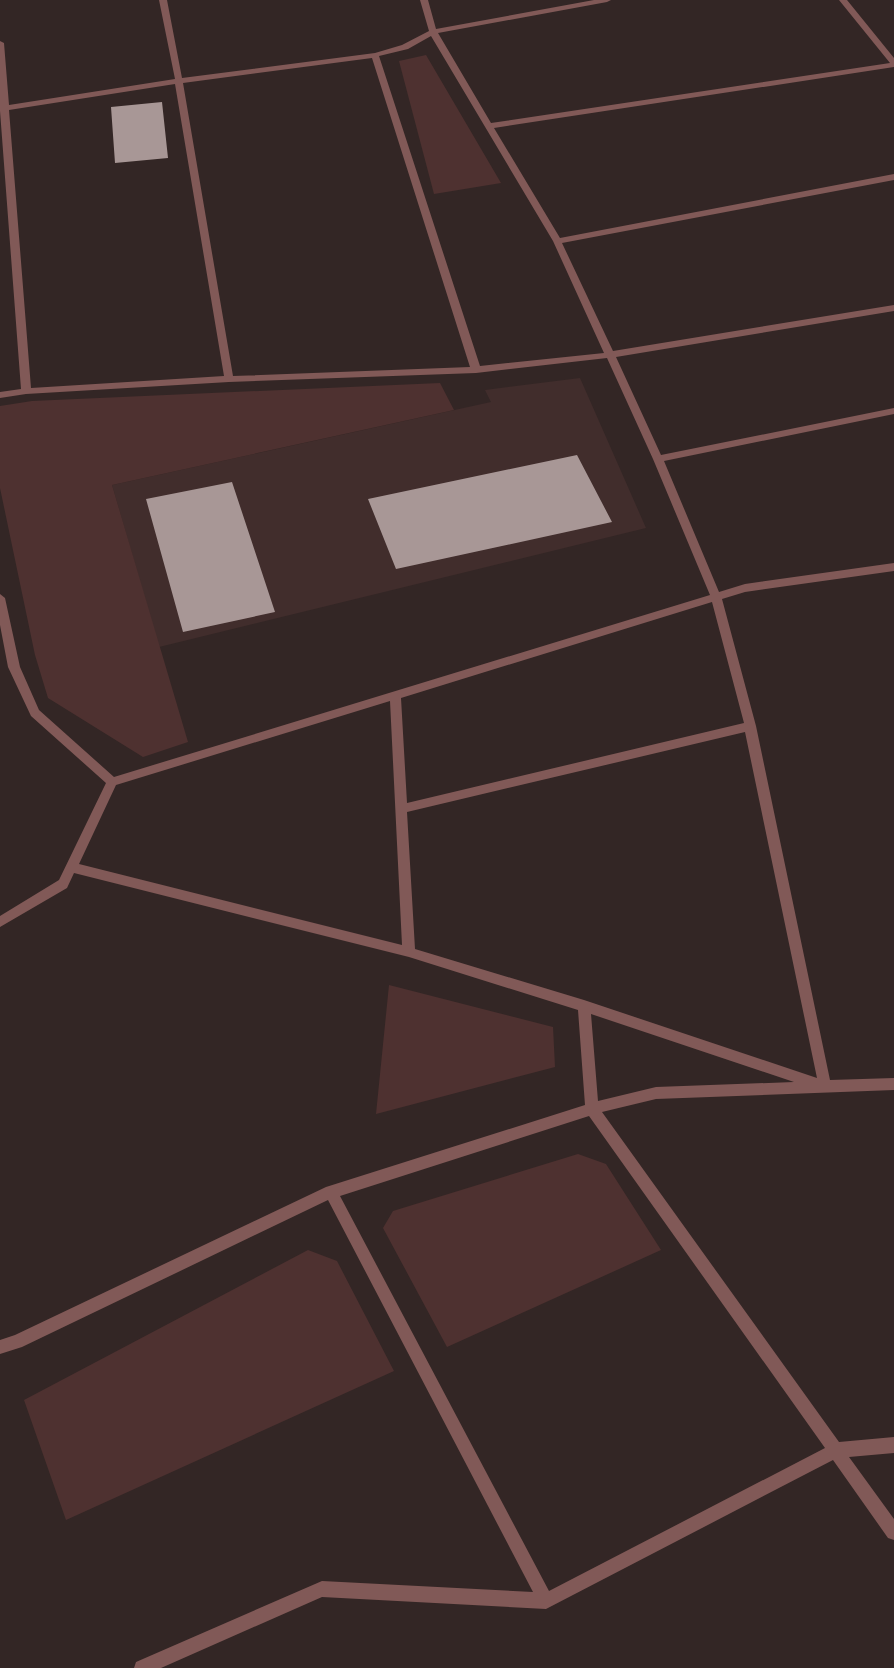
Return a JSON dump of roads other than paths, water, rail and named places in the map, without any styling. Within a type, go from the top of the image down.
[{"type":"street","points":[[163,0],[179,81],[229,380]]},
{"type":"street","points":[[424,0],[433,32],[557,240],[658,459],[716,597],[750,726],[825,1086]]},
{"type":"street","points":[[2,109],[179,81],[375,55],[405,47],[433,32],[607,0]]},
{"type":"street","points":[[489,126],[894,64],[843,0]]},
{"type":"street","points":[[0,42],[2,109],[26,391]]},
{"type":"street","points":[[375,55],[476,370]]},
{"type":"street","points":[[557,240],[894,177]]},
{"type":"street","points":[[0,395],[26,391],[229,380],[476,370],[610,355],[894,308]]},
{"type":"street","points":[[658,459],[894,411]]},
{"type":"street","points":[[0,922],[63,884],[112,782],[745,588],[894,567]]},
{"type":"street","points":[[0,598],[14,667],[35,713],[112,782]]},
{"type":"street","points":[[395,697],[409,952]]},
{"type":"street","points":[[401,809],[750,726]]},
{"type":"street","points":[[71,867],[409,952],[584,1006],[825,1086]]},
{"type":"street","points":[[584,1006],[592,1109],[894,1532]]},
{"type":"street","points":[[0,1347],[28,1337],[331,1192],[592,1109],[656,1093],[894,1084]]},
{"type":"street","points":[[331,1192],[546,1601]]},
{"type":"street","points":[[142,1668],[322,1589],[546,1601],[837,1450],[894,1445]]}]
